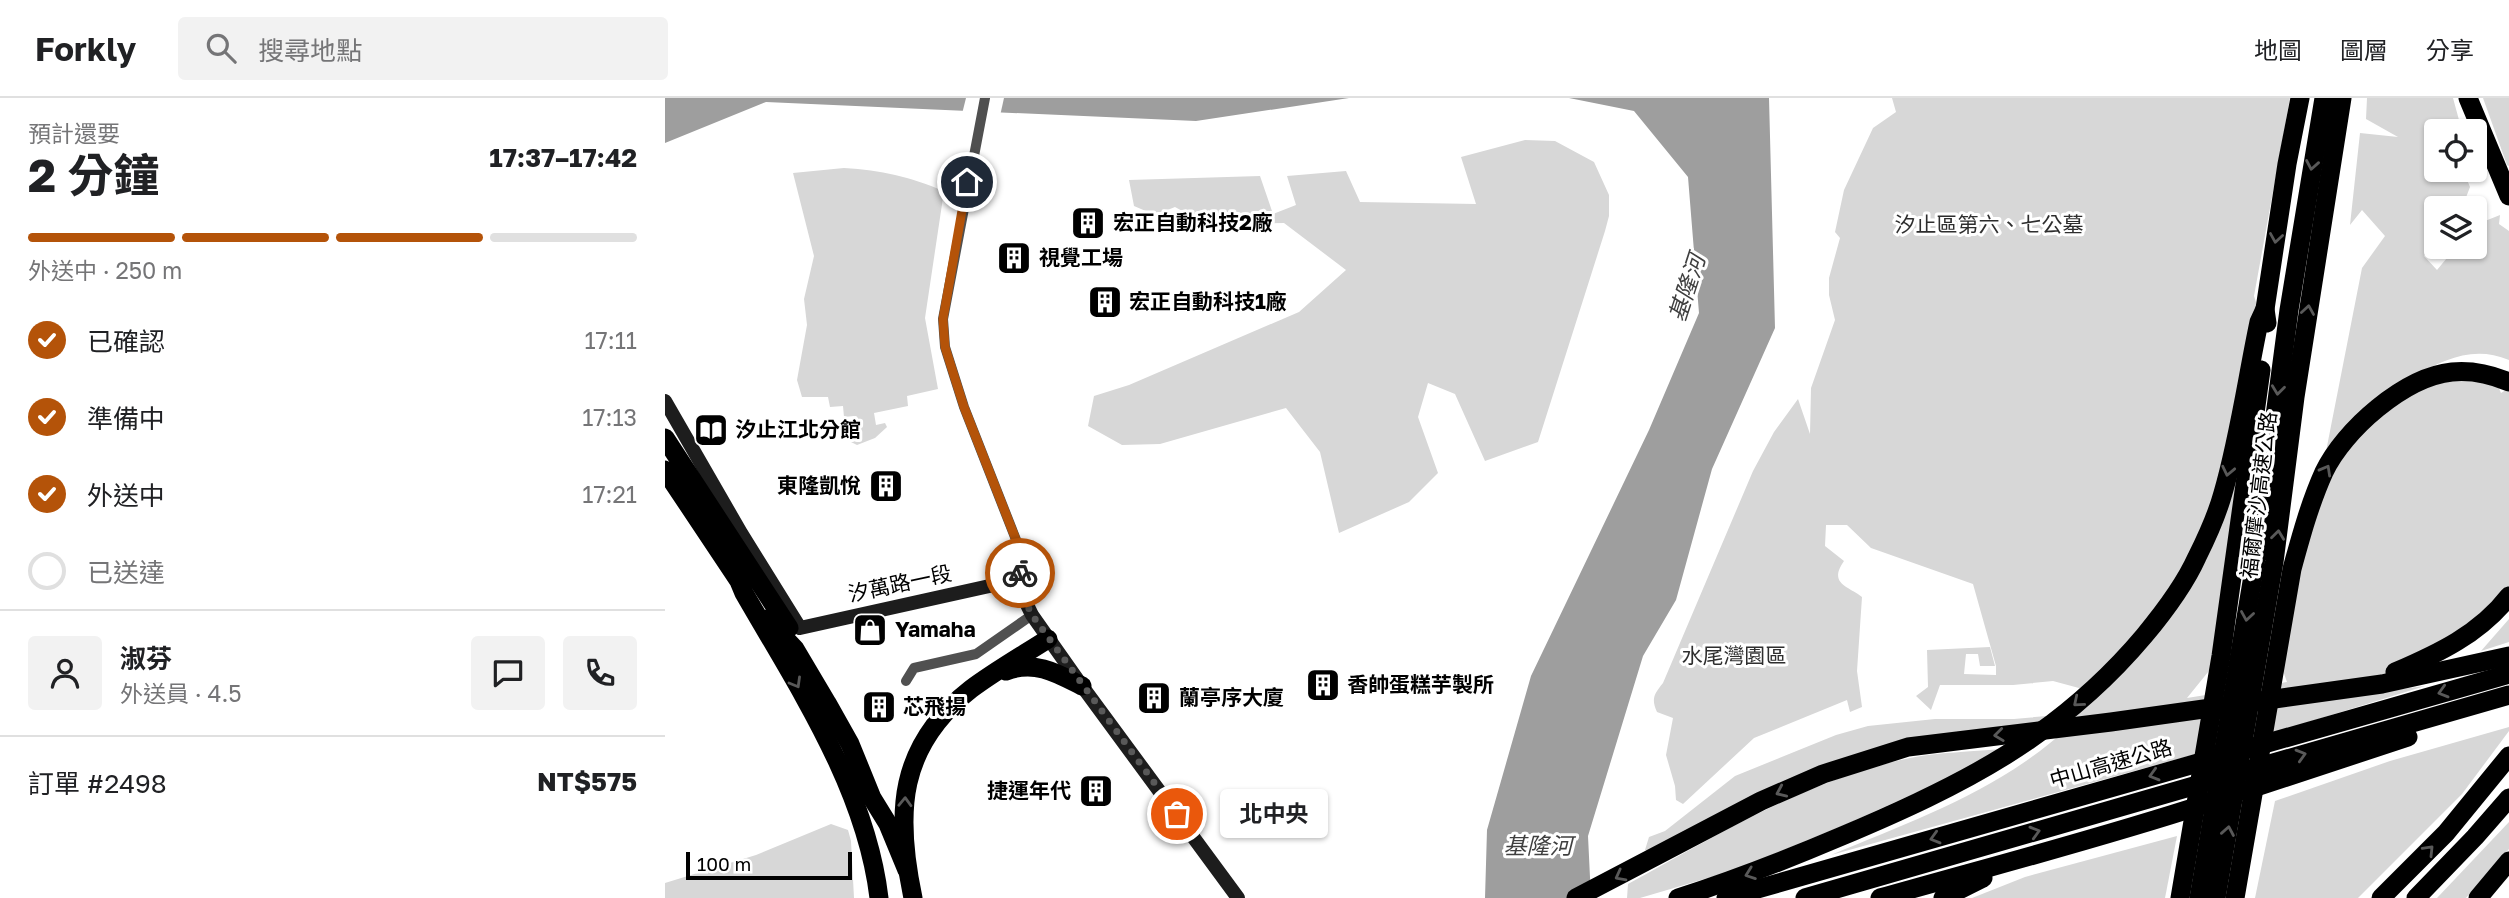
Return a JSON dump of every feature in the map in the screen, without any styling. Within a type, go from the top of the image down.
[{"type":"highway","points":[[1678,898],[1755,872],[1951,788],[2012,754],[2091,691],[2128,655],[2180,588],[2197,559],[2223,494],[2259,322],[2265,309],[2300,98]]},
{"type":"highway","name":"福爾摩沙高速公路","points":[[2199,898],[2231,657],[2257,552],[2289,310],[2324,98]]},
{"type":"highway","name":"福爾摩沙高速公路","points":[[2217,898],[2268,652],[2274,562],[2299,371],[2342,98]]},
{"type":"highway","points":[[2468,98],[2509,196]]},
{"type":"highway","points":[[2180,898],[2231,657],[2253,433],[2267,323],[2265,309]]},
{"type":"highway","points":[[2235,898],[2268,652],[2302,530],[2325,469],[2355,428],[2387,400],[2422,381],[2449,372],[2471,371],[2493,375],[2509,382]]},
{"type":"highway","points":[[665,438],[791,631],[795,649]]},
{"type":"highway","points":[[668,476],[739,581],[842,772],[867,836],[879,898]]},
{"type":"highway","points":[[739,581],[751,588],[779,632],[795,649],[849,744],[907,870]]},
{"type":"highway","points":[[2310,694],[2394,673],[2439,653],[2479,627],[2509,596]]},
{"type":"highway","points":[[913,898],[907,870],[904,803],[914,758],[929,733],[971,689],[1048,639]]},
{"type":"highway","points":[[1576,898],[1761,801],[1823,774],[1908,747],[2382,684],[2509,656]]},
{"type":"highway","points":[[989,678],[1027,666],[1055,672],[1082,687]]},
{"type":"highway","name":"中山高速公路","points":[[1726,898],[2509,674]]},
{"type":"highway","points":[[1943,898],[1975,881],[2041,855],[2166,817],[2476,715],[2509,696]]},
{"type":"highway","name":"中山高速公路","points":[[1805,898],[2509,696]]},
{"type":"highway","points":[[2381,898],[2446,832],[2503,763]]},
{"type":"highway","points":[[872,798],[891,898]]},
{"type":"highway","points":[[2416,898],[2475,838],[2509,798]]},
{"type":"highway","points":[[855,809],[867,880],[867,898]]},
{"type":"highway","points":[[1880,898],[1999,864],[2041,855]]},
{"type":"highway","points":[[2478,898],[2509,862]]},
{"type":"street","points":[[985,98],[943,319],[945,347],[964,407],[1022,555],[1019,588],[1048,639],[1238,898]]},
{"type":"street","name":"汐萬路一段","points":[[665,401],[741,533],[800,628],[994,585],[1019,588]]},
{"type":"street","points":[[906,681],[914,668],[976,654],[1032,615]]},
{"type":"green space","points":[[1892,98],[2290,98],[2254,296],[2263,324],[2221,656],[2187,698],[2287,682],[2277,654],[2320,482],[2362,268],[2385,236],[2362,210],[2350,225],[2360,133],[2398,137],[2366,119],[2367,98],[2453,98],[2459,119],[2424,119],[2424,182],[2468,182],[2470,187],[2467,196],[2424,196],[2424,259],[2437,270],[2446,259],[2487,259],[2487,220],[2500,215],[2499,224],[2509,231],[2509,360],[2484,354],[2460,356],[2414,376],[2422,381],[2493,375],[2501,393],[2509,388],[2509,596],[2394,673],[1908,747],[1663,853],[1645,850],[1649,837],[1665,831],[1735,776],[1836,735],[1868,726],[1935,719],[2014,719],[2069,714],[2090,691],[2053,681],[2013,685],[1940,685],[1931,710],[1916,696],[1928,687],[1927,650],[1990,647],[1995,666],[1980,666],[1978,654],[1966,654],[1964,674],[1996,675],[1996,666],[1973,584],[1871,548],[1847,525],[1826,525],[1825,546],[1844,561],[1838,575],[1839,580],[1862,597],[1857,671],[1862,707],[1850,712],[1847,700],[1754,738],[1683,804],[1676,800],[1666,755],[1673,718],[1657,712],[1654,697],[1663,683],[1753,471],[1774,432],[1798,399],[1810,434],[1811,388],[1835,320],[1829,295],[1829,278],[1840,238],[1835,232],[1844,190],[1873,128],[1896,112]]},
{"type":"green space","points":[[2483,98],[2509,98],[2509,166],[2507,165]]},
{"type":"green space","points":[[1525,140],[1555,141],[1594,162],[1609,195],[1609,216],[1605,231],[1538,442],[1485,461],[1455,394],[1428,383],[1418,417],[1438,473],[1409,502],[1339,533],[1320,452],[1286,408],[1160,444],[1122,445],[1088,426],[1094,396],[1129,385],[1299,312],[1346,270],[1284,223],[1206,224],[1175,207],[1155,215],[1134,206],[1129,180],[1260,176],[1273,214],[1296,205],[1287,176],[1346,171],[1360,202],[1476,204],[1461,157]]},
{"type":"green space","points":[[844,168],[895,175],[944,191],[925,318],[938,389],[907,396],[908,406],[874,413],[876,425],[885,423],[887,427],[875,438],[857,445],[851,442],[857,432],[854,416],[844,417],[843,406],[830,407],[828,397],[802,397],[797,380],[807,325],[804,299],[814,256],[793,173]]},
{"type":"green space","points":[[2509,619],[2509,642],[2481,651]]},
{"type":"green space","points":[[2425,686],[2286,729],[1831,855],[1981,789],[2036,754],[2062,733]]},
{"type":"green space","points":[[2509,727],[2509,731],[2462,794],[2358,898],[2255,898],[2275,801],[2390,761]]},
{"type":"green space","points":[[2000,749],[1962,772],[1735,870],[1640,898],[1627,898],[1628,884],[1730,828],[1800,794],[1872,767],[1910,758]]},
{"type":"green space","points":[[2509,822],[2509,849],[2466,898],[2437,898]]},
{"type":"green space","points":[[831,824],[848,830],[854,898],[665,898],[665,883],[756,855]]},
{"type":"green space","points":[[2177,836],[2165,898],[1972,898],[2025,877]]},
{"type":"water","points":[[665,98],[1349,98],[1196,121],[766,102],[665,143]]},
{"type":"water","name":"基隆河","points":[[1569,98],[1769,98],[1775,328],[1712,469],[1676,600],[1643,656],[1588,836],[1591,898],[1485,898],[1487,830],[1531,676],[1649,430],[1699,313],[1688,177],[1634,111]]},
{"type":"pier","points":[[966,98],[1004,98],[1000,116],[962,114]]},
{"type":"way so far","points":[[1020,573],[1019,588],[1032,615],[1177,814]]},
{"type":"place","name":"宏正自動科技2廠","points":[[1088,223]]},
{"type":"place","name":"視覺工場","points":[[1014,258]]},
{"type":"place","name":"宏正自動科技1廠","points":[[1105,302]]},
{"type":"place","name":"汐止江北分館","points":[[711,430]]},
{"type":"place","name":"東隆凱悅","points":[[886,486]]},
{"type":"place","name":"Yamaha","points":[[870,630]]},
{"type":"place","name":"香帥蛋糕芋製所","points":[[1323,685]]},
{"type":"place","name":"蘭亭序大廈","points":[[1154,698]]},
{"type":"place","name":"芯飛揚","points":[[879,707]]},
{"type":"place","name":"捷運年代","points":[[1096,791]]},
{"type":"place","name":"北中央","points":[[1177,814]]},
{"type":"route","points":[[967,182],[946,292],[943,319],[945,347],[964,407],[1022,555],[1020,573]]},
{"type":"park label","name":"汐止區第六、七公墓","points":[[1989,225]]},
{"type":"park label","name":"水尾灣園區","points":[[1734,656]]}]
